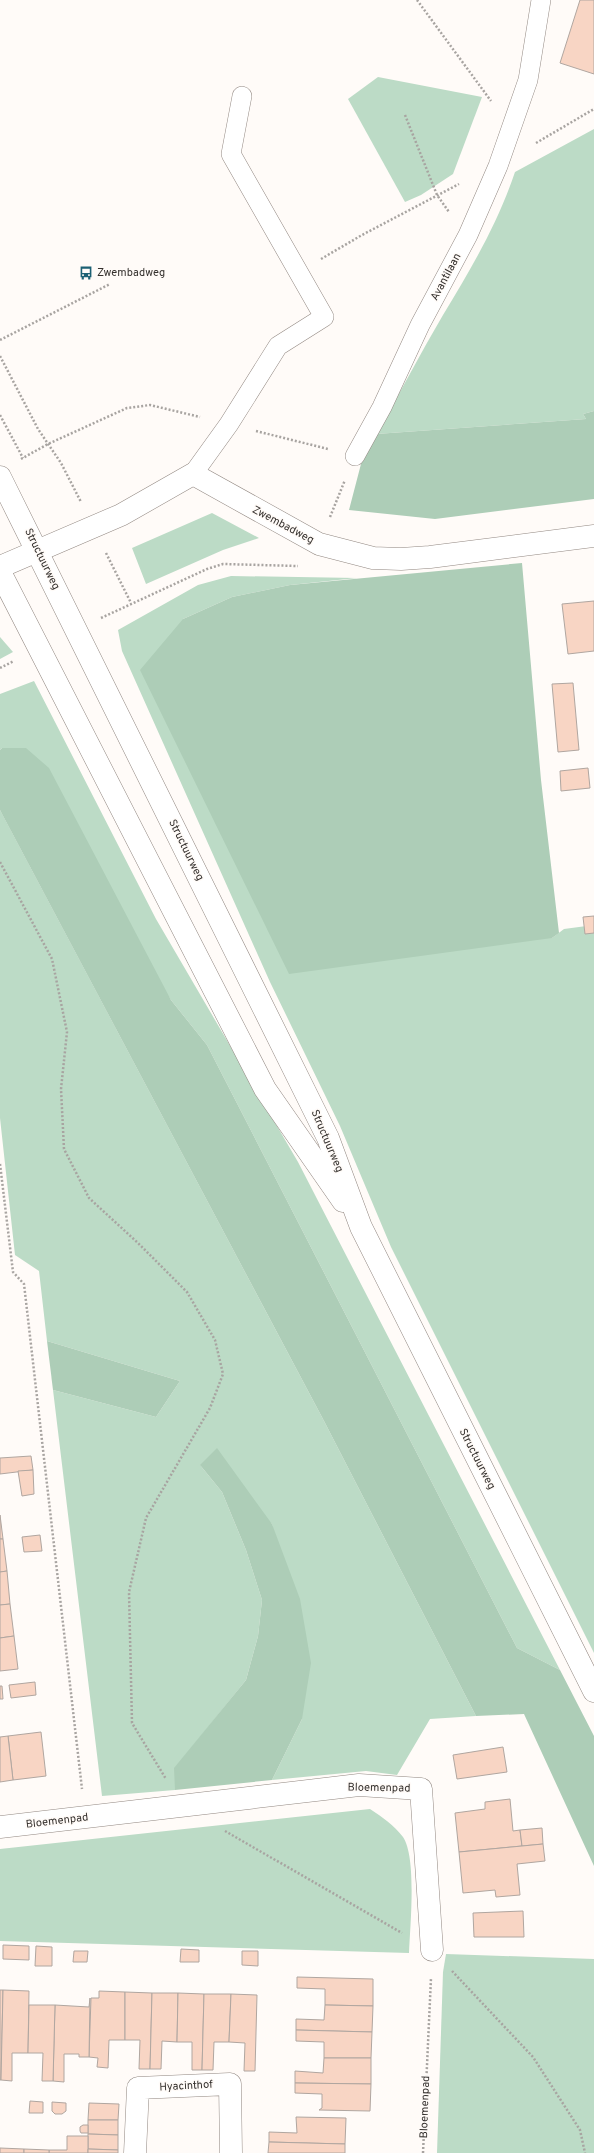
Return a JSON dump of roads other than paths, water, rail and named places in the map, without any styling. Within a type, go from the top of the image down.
[{"type":"main road","points":[[0,567],[94,528],[121,515],[193,474]]},
{"type":"main road","name":"Zwembadweg","points":[[193,474],[319,544],[373,558],[401,559],[594,536]]},
{"type":"main road","name":"Structuurweg","points":[[0,477],[328,1138],[361,1227],[594,1691]]},
{"type":"main road","name":"Structuurweg","points":[[0,572],[40,647],[265,1089],[361,1227]]},
{"type":"main road","name":"Bloemenpad","points":[[0,1828],[359,1785],[420,1789],[432,1950]]},
{"type":"main road","name":"Hyacinthof","points":[[135,2153],[138,2088],[230,2084],[231,2153]]},
{"type":"lane","name":"Avantilaan","points":[[355,456],[382,407],[420,325],[468,236],[498,166],[528,80],[540,0]]},
{"type":"lane","points":[[193,474],[229,424],[278,346],[324,317],[299,270],[231,154],[242,96]]},
{"type":"place","name":"Zwembadweg","points":[[86,273]]}]
